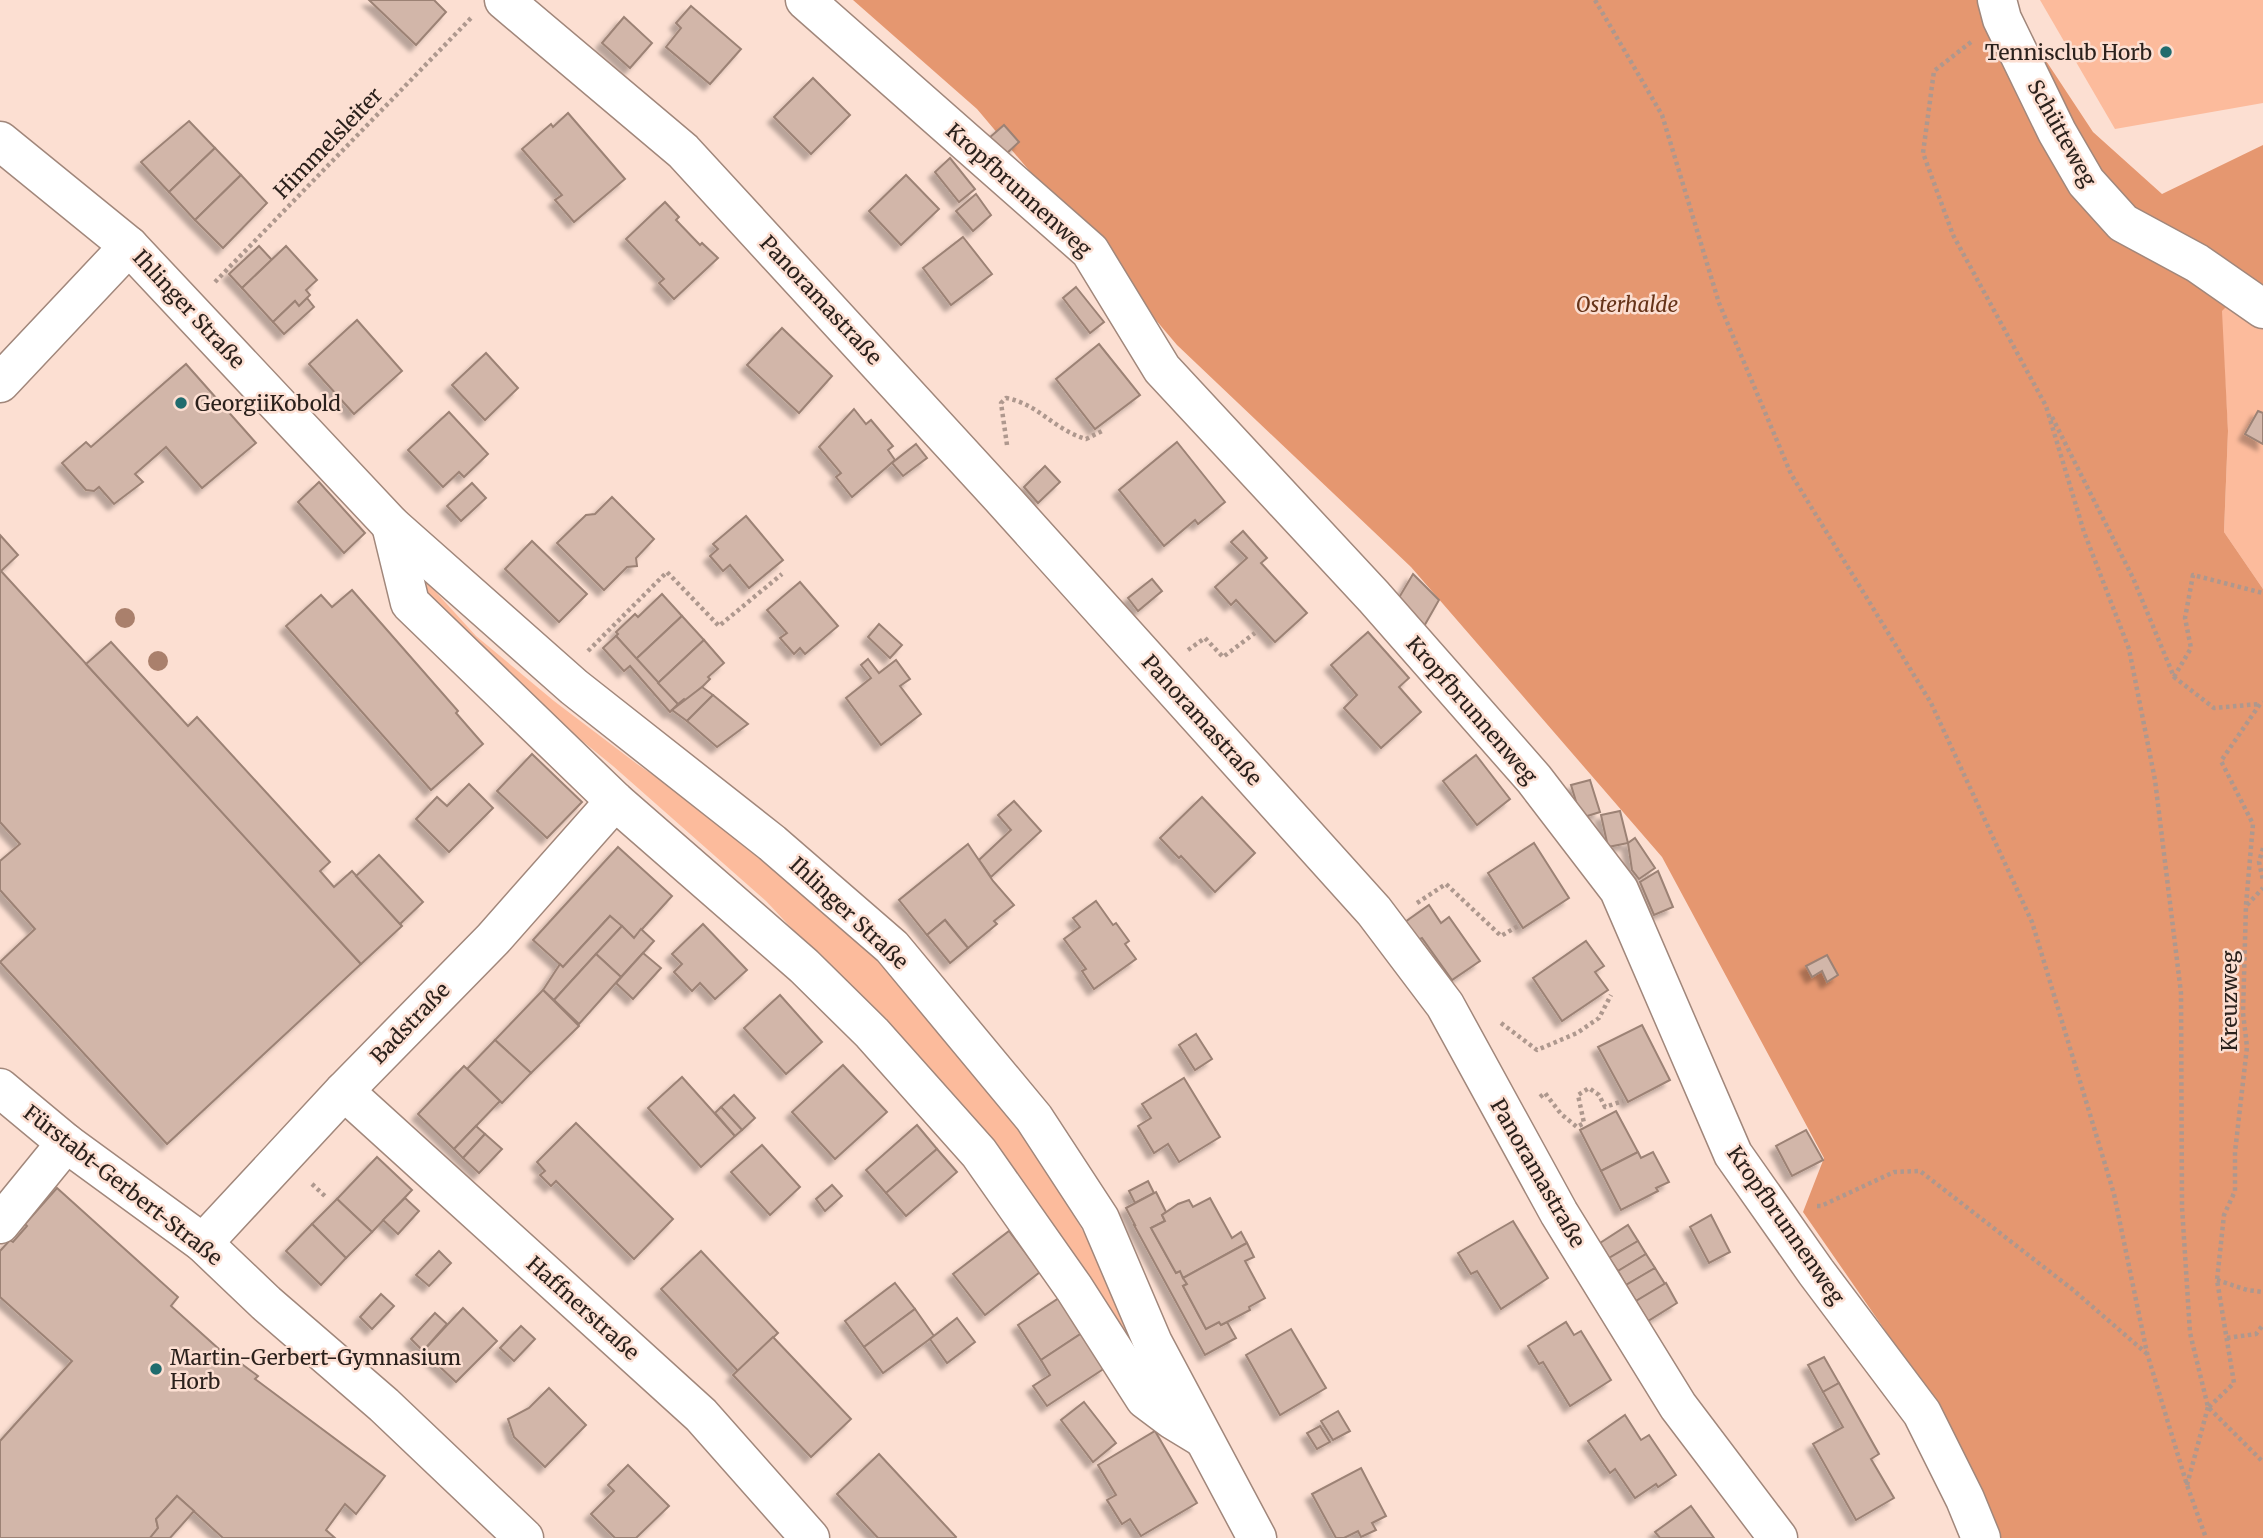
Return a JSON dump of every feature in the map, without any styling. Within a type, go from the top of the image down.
[{"type":"street","name":"Kropfbrunnenweg","points":[[805,0],[1090,251],[1162,369],[1374,597],[1534,779],[1619,890],[1733,1154],[1816,1272],[1922,1413],[1965,1499],[1981,1538]]},
{"type":"street","name":"Panoramastraße","points":[[492,5],[683,151],[1000,496],[1374,911],[1445,1005],[1559,1213],[1678,1406],[1778,1538]]},
{"type":"street","name":"Schütteweg","points":[[1999,9],[2057,132],[2086,182],[2123,223],[2197,263],[2263,309]]},
{"type":"street","name":"Ihlinger Straße","points":[[0,141],[129,246],[391,524],[562,676],[772,843],[892,947],[1034,1118],[1100,1219],[1153,1343],[1257,1538]]},
{"type":"street","points":[[0,383],[129,246]]},
{"type":"street","name":"Ihlinger Straße","points":[[391,524],[410,603],[615,802],[804,966],[872,1033],[979,1153],[1074,1288],[1145,1399],[1206,1440]]},
{"type":"street","name":"Badstraße","points":[[203,1243],[344,1091],[493,939],[615,802]]},
{"type":"street","name":"Fürstabt-Gerbert-Straße","points":[[0,1088],[66,1143],[203,1243],[266,1303],[393,1413],[524,1538]]},
{"type":"street","name":"Haffnerstraße","points":[[344,1091],[701,1415],[810,1538]]},
{"type":"street","points":[[0,1224],[66,1143]]},
{"type":"path","points":[[1595,0],[1662,116],[1720,303],[1791,474],[1931,704],[2032,922],[2114,1194],[2147,1353],[2206,1538]]},
{"type":"path","name":"Himmelsleiter","points":[[190,308],[492,5]]},
{"type":"path","points":[[1999,9],[1934,71],[1923,153],[1953,235],[2046,406],[2133,578],[2174,677],[2214,708],[2261,703]]},
{"type":"path","points":[[1000,496],[1010,474],[1001,412],[1001,403],[1006,398],[1031,406],[1069,434],[1086,439],[1104,430]]},
{"type":"path","points":[[2046,406],[2084,531],[2129,649],[2155,780],[2181,993],[2182,1207],[2190,1333],[2208,1407],[2187,1485]]},
{"type":"path","points":[[562,676],[667,572],[719,626],[782,574]]},
{"type":"path","points":[[2174,677],[2191,648],[2185,618],[2193,575],[2263,593]]},
{"type":"path","points":[[1146,658],[1167,640],[1185,652],[1205,638],[1223,657],[1255,633]]},
{"type":"path","name":"Kreuzweg","points":[[2208,1407],[2234,1383],[2217,1280],[2224,1215],[2235,1191],[2235,1152],[2247,1046],[2243,1013],[2246,905],[2253,824],[2221,761],[2261,703]]},
{"type":"path","points":[[2263,848],[2259,862],[2263,880]]},
{"type":"path","points":[[1447,884],[1501,936],[1518,926]]},
{"type":"path","points":[[2246,905],[2263,888]]},
{"type":"path","points":[[1492,1017],[1537,1051],[1577,1033],[1600,1018],[1611,995]]},
{"type":"path","points":[[1507,1118],[1545,1093],[1561,1114],[1577,1127],[1584,1123],[1578,1095],[1589,1088],[1599,1095],[1605,1107],[1623,1101]]},
{"type":"path","points":[[1765,1199],[1790,1199],[1821,1206],[1894,1172],[1920,1171],[2072,1289],[2147,1353]]},
{"type":"path","points":[[2217,1280],[2247,1290],[2263,1292]]},
{"type":"path","points":[[2227,1338],[2256,1334],[2263,1325]]},
{"type":"path","points":[[2208,1407],[2263,1462]]},
{"type":"shaded area","name":"Tennisclub Horb","points":[[2040,0],[2263,0],[2263,103],[2115,129]]},
{"type":"shaded area","points":[[2246,287],[2263,299],[2263,589],[2224,532],[2228,431],[2221,311]]},
{"type":"shaded area","points":[[424,579],[476,636],[554,701],[637,764],[716,818],[888,970],[972,1063],[1036,1151],[1094,1250],[1148,1378],[951,1098],[766,901],[613,766],[462,643],[419,585]]},
{"type":"green space","name":"Osterhalde","points":[[853,0],[2006,0],[2093,132],[2162,194],[2263,145],[2263,299],[2246,287],[2222,311],[2228,431],[2224,532],[2263,589],[2263,1538],[1993,1538],[1948,1421],[1803,1212],[1824,1158],[1662,857],[1411,567],[1177,345],[977,109]]},
{"type":"building","points":[[369,0],[434,0],[446,12],[416,45]]},
{"type":"building","points":[[691,6],[741,49],[710,84],[666,47],[681,28],[676,23]]},
{"type":"building","points":[[624,17],[652,43],[630,68],[602,43]]},
{"type":"building","points":[[813,78],[850,115],[811,154],[774,117]]},
{"type":"building","points":[[568,113],[625,179],[574,222],[555,200],[562,195],[522,149]]},
{"type":"building","points":[[189,121],[215,148],[169,192],[141,162]]},
{"type":"building","points":[[1004,125],[1019,142],[1005,155],[989,138]]},
{"type":"building","points":[[215,148],[241,175],[195,220],[169,192]]},
{"type":"building","points":[[950,158],[975,189],[959,202],[935,172]]},
{"type":"building","points":[[241,175],[267,203],[223,248],[195,220]]},
{"type":"building","points":[[906,175],[939,209],[901,245],[869,211]]},
{"type":"building","points":[[976,194],[991,215],[973,231],[956,211]]},
{"type":"building","points":[[665,202],[679,217],[676,220],[700,245],[702,243],[718,258],[674,299],[659,283],[664,279],[626,239]]},
{"type":"building","points":[[963,237],[992,274],[951,305],[923,268]]},
{"type":"building","points":[[259,246],[272,260],[242,288],[229,274]]},
{"type":"building","points":[[286,246],[317,280],[306,290],[310,295],[299,306],[295,301],[273,322],[242,288]]},
{"type":"building","points":[[1076,287],[1104,322],[1090,333],[1063,298]]},
{"type":"building","points":[[307,298],[314,307],[284,334],[273,322],[295,301],[299,306]]},
{"type":"building","points":[[357,320],[402,371],[354,414],[309,364]]},
{"type":"building","points":[[782,328],[832,376],[799,413],[747,365]]},
{"type":"building","points":[[1099,344],[1140,395],[1095,429],[1056,379]]},
{"type":"building","points":[[486,353],[518,388],[485,420],[452,385]]},
{"type":"building","name":"GeorgiiKobold","points":[[186,364],[256,443],[202,488],[166,447],[135,474],[143,482],[114,504],[99,487],[94,491],[86,490],[62,463],[86,442],[91,447]]},
{"type":"building","points":[[854,409],[866,424],[871,420],[893,446],[888,450],[895,460],[852,497],[836,477],[841,473],[819,447]]},
{"type":"building","points":[[2258,411],[2263,413],[2263,444],[2245,434]]},
{"type":"building","points":[[449,412],[488,454],[464,477],[459,472],[443,487],[408,450]]},
{"type":"building","points":[[1177,442],[1225,502],[1198,524],[1195,520],[1164,546],[1119,490]]},
{"type":"building","points":[[916,444],[927,458],[903,476],[892,463]]},
{"type":"building","points":[[1045,466],[1060,482],[1038,503],[1024,487]]},
{"type":"building","points":[[319,482],[365,533],[344,553],[298,502]]},
{"type":"building","points":[[472,483],[486,498],[461,521],[447,506]]},
{"type":"building","points":[[612,497],[654,539],[636,558],[637,566],[627,567],[604,590],[557,543],[586,515],[595,514]]},
{"type":"building","points":[[746,516],[783,560],[749,588],[730,565],[723,571],[710,556],[718,549],[713,544]]},
{"type":"building","points":[[1243,531],[1267,558],[1261,563],[1307,613],[1275,642],[1236,600],[1231,605],[1215,587],[1247,558],[1231,542]]},
{"type":"building","points":[[0,535],[18,555],[1,571],[361,964],[167,1144],[0,962],[35,929],[0,890],[0,861],[20,844],[0,822]]},
{"type":"building","points":[[532,541],[587,594],[559,622],[505,569]]},
{"type":"building","points":[[1413,574],[1439,600],[1423,628],[1397,601]]},
{"type":"building","points":[[1152,579],[1162,591],[1138,611],[1128,598]]},
{"type":"building","points":[[800,582],[838,626],[805,654],[800,648],[794,654],[780,638],[787,633],[767,610]]},
{"type":"building","points":[[352,590],[458,711],[456,713],[483,744],[431,790],[286,626],[321,595],[332,607]]},
{"type":"building","points":[[662,594],[682,616],[636,659],[616,636],[616,632],[635,614],[638,617]]},
{"type":"building","points":[[682,616],[704,640],[657,684],[635,660]]},
{"type":"building","points":[[879,624],[902,645],[890,658],[868,637]]},
{"type":"building","points":[[1368,632],[1409,678],[1399,687],[1421,712],[1381,748],[1344,708],[1357,695],[1331,665]]},
{"type":"building","points":[[616,636],[678,704],[670,712],[630,666],[624,671],[603,648]]},
{"type":"building","points":[[704,640],[724,663],[708,677],[710,679],[702,687],[686,701],[684,699],[678,704],[658,683]]},
{"type":"building","points":[[111,642],[188,726],[197,717],[330,862],[320,871],[334,887],[352,871],[402,926],[361,964],[86,664]]},
{"type":"building","points":[[868,659],[879,673],[896,660],[910,679],[900,686],[921,714],[881,745],[846,698],[871,678],[861,665]]},
{"type":"building","points":[[702,687],[713,695],[687,721],[672,710]]},
{"type":"building","points":[[713,695],[748,724],[717,747],[687,721]]},
{"type":"building","points":[[532,754],[582,802],[547,838],[497,791]]},
{"type":"building","points":[[1476,755],[1510,799],[1477,825],[1443,781]]},
{"type":"building","points":[[1590,780],[1600,812],[1581,818],[1571,785]]},
{"type":"building","points":[[469,784],[493,808],[449,852],[416,819],[437,797],[447,806]]},
{"type":"building","points":[[1202,797],[1255,853],[1215,892],[1160,838]]},
{"type":"building","points":[[1014,801],[1041,831],[991,877],[979,860],[1011,830],[998,815]]},
{"type":"building","points":[[1620,811],[1628,843],[1608,847],[1601,815]]},
{"type":"building","points":[[1635,838],[1655,868],[1639,879],[1632,870],[1628,843]]},
{"type":"building","points":[[1534,843],[1569,898],[1523,928],[1488,873]]},
{"type":"building","points":[[968,844],[993,881],[1014,905],[994,921],[997,924],[968,948],[945,920],[927,935],[899,900]]},
{"type":"building","points":[[618,847],[672,896],[634,938],[610,916],[563,967],[533,940]]},
{"type":"building","points":[[379,855],[423,902],[400,924],[356,876]]},
{"type":"building","points":[[1658,871],[1673,907],[1654,915],[1640,882]]},
{"type":"building","points":[[1096,901],[1113,925],[1116,923],[1129,941],[1125,944],[1136,959],[1094,989],[1082,971],[1086,969],[1064,939],[1080,927],[1073,918]]},
{"type":"building","points":[[1429,905],[1441,923],[1449,917],[1480,961],[1452,980],[1422,938],[1418,940],[1405,922]]},
{"type":"building","points":[[610,916],[622,926],[554,1000],[543,990],[560,964],[563,967]]},
{"type":"building","points":[[945,920],[968,948],[950,963],[927,935]]},
{"type":"building","points":[[703,924],[747,970],[715,999],[700,983],[692,991],[674,972],[682,964],[672,954]]},
{"type":"building","points":[[622,926],[634,938],[641,929],[654,941],[621,977],[596,954]]},
{"type":"building","points":[[1586,941],[1604,966],[1595,972],[1608,990],[1562,1021],[1533,978]]},
{"type":"building","points":[[643,953],[661,968],[633,999],[616,983]]},
{"type":"building","points":[[596,954],[621,977],[579,1024],[554,1000]]},
{"type":"building","points":[[1827,955],[1838,975],[1827,982],[1822,971],[1812,977],[1806,966]]},
{"type":"building","points":[[543,990],[579,1026],[531,1073],[495,1040]]},
{"type":"building","points":[[780,995],[822,1042],[786,1074],[744,1028]]},
{"type":"building","points":[[1642,1025],[1670,1080],[1628,1102],[1598,1047]]},
{"type":"building","points":[[1196,1034],[1212,1059],[1195,1070],[1179,1045]]},
{"type":"building","points":[[495,1040],[531,1073],[502,1103],[467,1069]]},
{"type":"building","points":[[843,1065],[887,1112],[835,1159],[792,1112]]},
{"type":"building","points":[[464,1066],[500,1101],[454,1149],[418,1114]]},
{"type":"building","points":[[682,1077],[735,1136],[701,1167],[648,1108]]},
{"type":"building","points":[[1184,1078],[1220,1137],[1179,1162],[1168,1144],[1154,1153],[1138,1126],[1151,1118],[1142,1104]]},
{"type":"building","points":[[734,1095],[755,1118],[742,1130],[721,1107]]},
{"type":"building","points":[[721,1107],[742,1130],[735,1136],[715,1113]]},
{"type":"building","points":[[1616,1111],[1638,1152],[1601,1171],[1580,1130]]},
{"type":"building","points":[[576,1123],[673,1219],[634,1259],[556,1181],[551,1186],[540,1175],[545,1171],[537,1162]]},
{"type":"building","points":[[917,1125],[937,1149],[886,1193],[866,1170]]},
{"type":"building","points":[[476,1126],[485,1134],[463,1158],[454,1149]]},
{"type":"building","points":[[1806,1130],[1823,1160],[1792,1176],[1776,1146]]},
{"type":"building","points":[[485,1134],[502,1149],[479,1173],[463,1158]]},
{"type":"building","points":[[762,1145],[800,1187],[770,1215],[731,1172]]},
{"type":"building","points":[[937,1149],[957,1172],[906,1216],[886,1193]]},
{"type":"building","points":[[1638,1152],[1641,1158],[1653,1152],[1669,1182],[1656,1188],[1658,1191],[1621,1210],[1601,1171]]},
{"type":"building","points":[[377,1157],[412,1190],[372,1232],[337,1199]]},
{"type":"building","points":[[1148,1181],[1154,1193],[1135,1203],[1129,1191]]},
{"type":"building","points":[[832,1185],[842,1196],[825,1211],[816,1199]]},
{"type":"building","name":"Martin-Gerbert-Gymnasium Horb","points":[[57,1188],[178,1297],[171,1306],[229,1358],[231,1356],[258,1376],[255,1379],[385,1476],[356,1514],[345,1504],[326,1530],[335,1538],[223,1538],[177,1496],[156,1519],[158,1528],[150,1538],[0,1538],[0,1441],[72,1361],[0,1297],[0,1251],[10,1240],[13,1242]]},
{"type":"building","points":[[1156,1192],[1166,1212],[1162,1215],[1165,1221],[1151,1228],[1176,1273],[1180,1271],[1187,1284],[1183,1286],[1206,1329],[1219,1322],[1221,1325],[1227,1322],[1236,1338],[1205,1355],[1126,1208]]},
{"type":"building","points":[[405,1198],[419,1211],[398,1234],[383,1220]]},
{"type":"building","points":[[1210,1198],[1232,1238],[1241,1232],[1247,1243],[1183,1278],[1180,1271],[1176,1273],[1151,1228],[1165,1221],[1162,1215],[1178,1204],[1189,1200],[1193,1207]]},
{"type":"building","points":[[337,1199],[372,1232],[346,1258],[312,1224]]},
{"type":"building","points":[[1711,1215],[1730,1252],[1709,1263],[1690,1227]]},
{"type":"building","points":[[1513,1221],[1548,1278],[1501,1309],[1477,1271],[1471,1274],[1458,1253]]},
{"type":"building","points":[[312,1224],[346,1258],[321,1285],[286,1251]]},
{"type":"building","points":[[1628,1225],[1638,1241],[1609,1258],[1600,1243]]},
{"type":"building","points":[[1009,1231],[1040,1272],[985,1315],[953,1274]]},
{"type":"building","points":[[1638,1241],[1646,1254],[1618,1271],[1609,1258]]},
{"type":"building","points":[[1247,1243],[1254,1257],[1245,1261],[1265,1298],[1249,1307],[1250,1310],[1221,1325],[1219,1322],[1206,1329],[1183,1286],[1187,1284],[1183,1278]]},
{"type":"building","points":[[439,1251],[451,1263],[429,1286],[416,1275]]},
{"type":"building","points":[[701,1251],[778,1333],[738,1371],[661,1289]]},
{"type":"building","points":[[1646,1254],[1655,1268],[1626,1285],[1618,1271]]},
{"type":"building","points":[[1655,1268],[1665,1284],[1636,1301],[1626,1285]]},
{"type":"building","points":[[895,1283],[915,1309],[864,1347],[845,1321]]},
{"type":"building","points":[[1666,1283],[1677,1303],[1648,1321],[1636,1301]]},
{"type":"building","points":[[381,1294],[394,1306],[372,1329],[360,1317]]},
{"type":"building","points":[[1059,1298],[1082,1333],[1041,1360],[1018,1325]]},
{"type":"building","points":[[463,1308],[497,1341],[456,1382],[423,1351]]},
{"type":"building","points":[[915,1309],[934,1336],[883,1373],[864,1347]]},
{"type":"building","points":[[435,1313],[447,1324],[423,1351],[411,1339]]},
{"type":"building","points":[[957,1318],[975,1342],[947,1363],[930,1339]]},
{"type":"building","points":[[1566,1322],[1574,1335],[1581,1331],[1611,1380],[1570,1406],[1543,1362],[1539,1364],[1528,1346]]},
{"type":"building","points":[[521,1326],[535,1339],[514,1361],[500,1348]]},
{"type":"building","points":[[1291,1329],[1326,1388],[1280,1415],[1246,1355]]},
{"type":"building","points":[[1082,1333],[1105,1368],[1047,1406],[1033,1386],[1050,1375],[1041,1360]]},
{"type":"building","points":[[773,1337],[851,1419],[811,1457],[733,1375]]},
{"type":"building","points":[[1824,1357],[1839,1383],[1823,1392],[1808,1365]]},
{"type":"building","points":[[1839,1383],[1879,1454],[1871,1459],[1894,1498],[1856,1520],[1813,1444],[1843,1427],[1823,1392]]},
{"type":"building","points":[[549,1388],[586,1425],[545,1467],[514,1437],[508,1419],[529,1408]]},
{"type":"building","points":[[1084,1402],[1116,1443],[1093,1462],[1061,1420]]},
{"type":"building","points":[[1338,1411],[1350,1431],[1333,1440],[1321,1421]]},
{"type":"building","points":[[1625,1415],[1641,1440],[1649,1435],[1676,1475],[1635,1498],[1615,1469],[1610,1473],[1588,1441]]},
{"type":"building","points":[[1320,1426],[1330,1442],[1317,1449],[1307,1433]]},
{"type":"building","points":[[1155,1431],[1197,1503],[1141,1536],[1130,1519],[1122,1524],[1107,1500],[1116,1495],[1098,1465]]},
{"type":"building","points":[[879,1454],[955,1538],[878,1538],[837,1494]]},
{"type":"building","points":[[628,1465],[669,1506],[636,1538],[615,1538],[591,1514],[614,1491],[608,1485]]},
{"type":"building","points":[[1361,1468],[1386,1516],[1372,1523],[1376,1530],[1361,1537],[1358,1531],[1344,1538],[1336,1538],[1312,1494]]},
{"type":"building","points":[[177,1496],[194,1511],[170,1538],[150,1538],[158,1528],[156,1519]]},
{"type":"building","points":[[1691,1506],[1714,1538],[1660,1538],[1655,1532]]},
{"type":"place","name":"Tennisclub Horb","points":[[2166,52]]},
{"type":"place","name":"GeorgiiKobold","points":[[181,403]]},
{"type":"place","name":"Martin-Gerbert-Gymnasium Horb","points":[[156,1369]]}]
